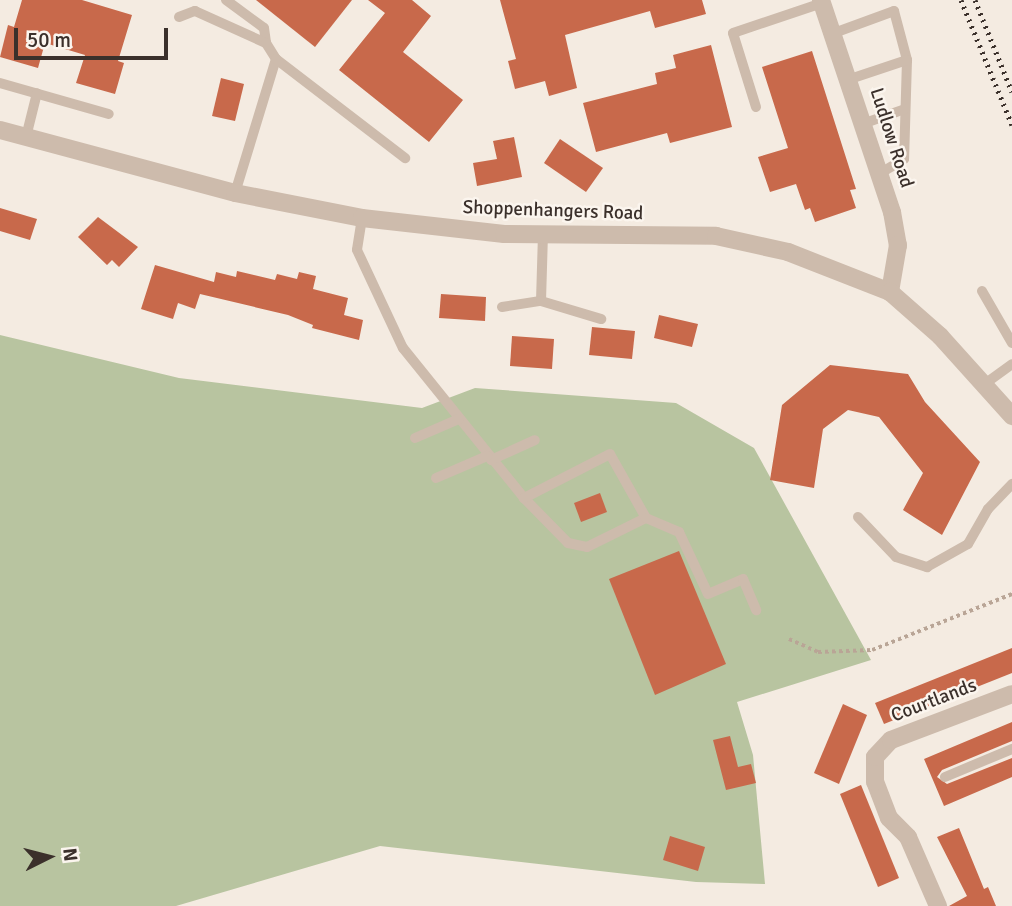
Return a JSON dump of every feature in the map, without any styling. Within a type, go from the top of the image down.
[{"type":"street","name":"Ludlow Road","points":[[822,1],[881,173],[898,245],[890,292]]},
{"type":"street","name":"Shoppenhangers Road","points":[[0,130],[235,192],[362,218],[542,235],[716,236],[788,251],[890,292],[986,383],[1012,416]]},
{"type":"street","name":"Courtlands","points":[[938,906],[908,837],[889,818],[875,782],[875,757],[891,740],[1012,694]]},
{"type":"lane","points":[[226,0],[264,28],[266,43],[276,59],[405,158]]},
{"type":"lane","points":[[756,107],[733,33],[822,1]]},
{"type":"lane","points":[[179,17],[195,11],[266,43]]},
{"type":"lane","points":[[834,33],[894,11],[906,60],[904,159],[881,173]]},
{"type":"lane","points":[[235,192],[276,59]]},
{"type":"lane","points":[[850,79],[906,60]]},
{"type":"lane","points":[[0,83],[109,114]]},
{"type":"lane","points":[[26,137],[37,93]]},
{"type":"lane","points":[[865,123],[905,109]]},
{"type":"lane","points":[[362,218],[357,250],[403,348],[489,458],[524,498],[568,543],[587,547],[646,518]]},
{"type":"lane","points":[[541,301],[542,235]]},
{"type":"lane","points":[[982,291],[1012,343]]},
{"type":"lane","points":[[502,307],[541,301],[601,318]]},
{"type":"lane","points":[[986,383],[1012,364]]},
{"type":"lane","points":[[415,438],[459,419]]},
{"type":"lane","points":[[436,478],[535,440]]},
{"type":"lane","points":[[524,498],[610,454],[646,518],[679,532],[708,594],[743,579],[756,610]]},
{"type":"lane","points":[[858,517],[896,557],[927,567],[968,544],[988,509],[1012,484]]},
{"type":"lane","points":[[945,777],[1012,749]]},
{"type":"path","points":[[789,639],[818,652],[872,650],[1012,594]]},
{"type":"green space","points":[[0,335],[179,378],[422,408],[475,388],[676,403],[754,448],[871,660],[737,702],[753,755],[765,884],[696,882],[380,846],[176,906],[0,906]]},
{"type":"building","points":[[22,0],[82,0],[132,15],[118,61],[124,63],[115,94],[76,83],[85,55],[45,43],[38,68],[0,57],[8,25],[14,27]]},
{"type":"building","points":[[256,0],[352,0],[315,47]]},
{"type":"building","points":[[368,0],[412,0],[431,16],[403,52],[463,100],[429,142],[339,70],[385,13]]},
{"type":"building","points":[[500,0],[702,0],[706,14],[655,28],[650,11],[565,35],[577,88],[549,96],[545,81],[515,89],[508,61],[516,59]]},
{"type":"building","points":[[711,45],[732,127],[670,143],[667,133],[596,152],[583,103],[657,84],[655,73],[676,68],[673,55]]},
{"type":"building","points":[[812,51],[856,189],[850,190],[856,208],[815,222],[810,208],[805,210],[796,184],[770,192],[758,157],[788,148],[762,67]]},
{"type":"building","points":[[221,78],[244,84],[235,121],[212,116]]},
{"type":"building","points":[[514,137],[522,177],[477,186],[473,163],[497,159],[493,141]]},
{"type":"building","points":[[560,139],[603,168],[586,192],[544,163]]},
{"type":"building","points":[[0,208],[37,219],[30,240],[0,231]]},
{"type":"building","points":[[98,217],[138,247],[119,267],[112,260],[107,265],[78,237]]},
{"type":"building","points":[[155,265],[214,282],[216,272],[236,277],[237,271],[275,280],[277,274],[297,279],[299,272],[316,276],[313,289],[348,298],[344,315],[363,320],[359,340],[312,328],[313,325],[288,315],[200,294],[195,309],[178,303],[173,319],[141,309]]},
{"type":"building","points":[[441,294],[486,297],[485,321],[439,318]]},
{"type":"building","points":[[659,315],[698,324],[692,347],[654,338]]},
{"type":"building","points":[[592,327],[635,331],[632,359],[589,355]]},
{"type":"building","points":[[512,336],[554,339],[552,369],[510,366]]},
{"type":"building","points":[[830,365],[908,374],[925,402],[980,462],[942,535],[903,510],[923,473],[879,417],[848,410],[823,429],[814,488],[770,480],[782,405]]},
{"type":"building","points":[[600,493],[607,512],[581,522],[574,503]]},
{"type":"building","points":[[679,551],[726,664],[655,695],[609,579]]},
{"type":"building","points":[[1012,648],[1012,673],[884,724],[875,703]]},
{"type":"building","points":[[843,704],[867,715],[839,784],[814,773]]},
{"type":"building","points":[[1012,722],[1012,741],[942,770],[937,777],[947,784],[1012,758],[1012,777],[944,806],[924,759]]},
{"type":"building","points":[[730,736],[738,767],[751,764],[756,783],[726,790],[713,740]]},
{"type":"building","points":[[861,785],[899,878],[878,887],[840,794]]},
{"type":"building","points":[[959,828],[984,889],[988,887],[996,906],[949,906],[967,896],[937,837]]},
{"type":"building","points":[[670,836],[705,847],[698,871],[663,860]]},
{"type":"railway","points":[[961,0],[1012,125]]},
{"type":"railway","points":[[975,0],[1012,92]]}]
